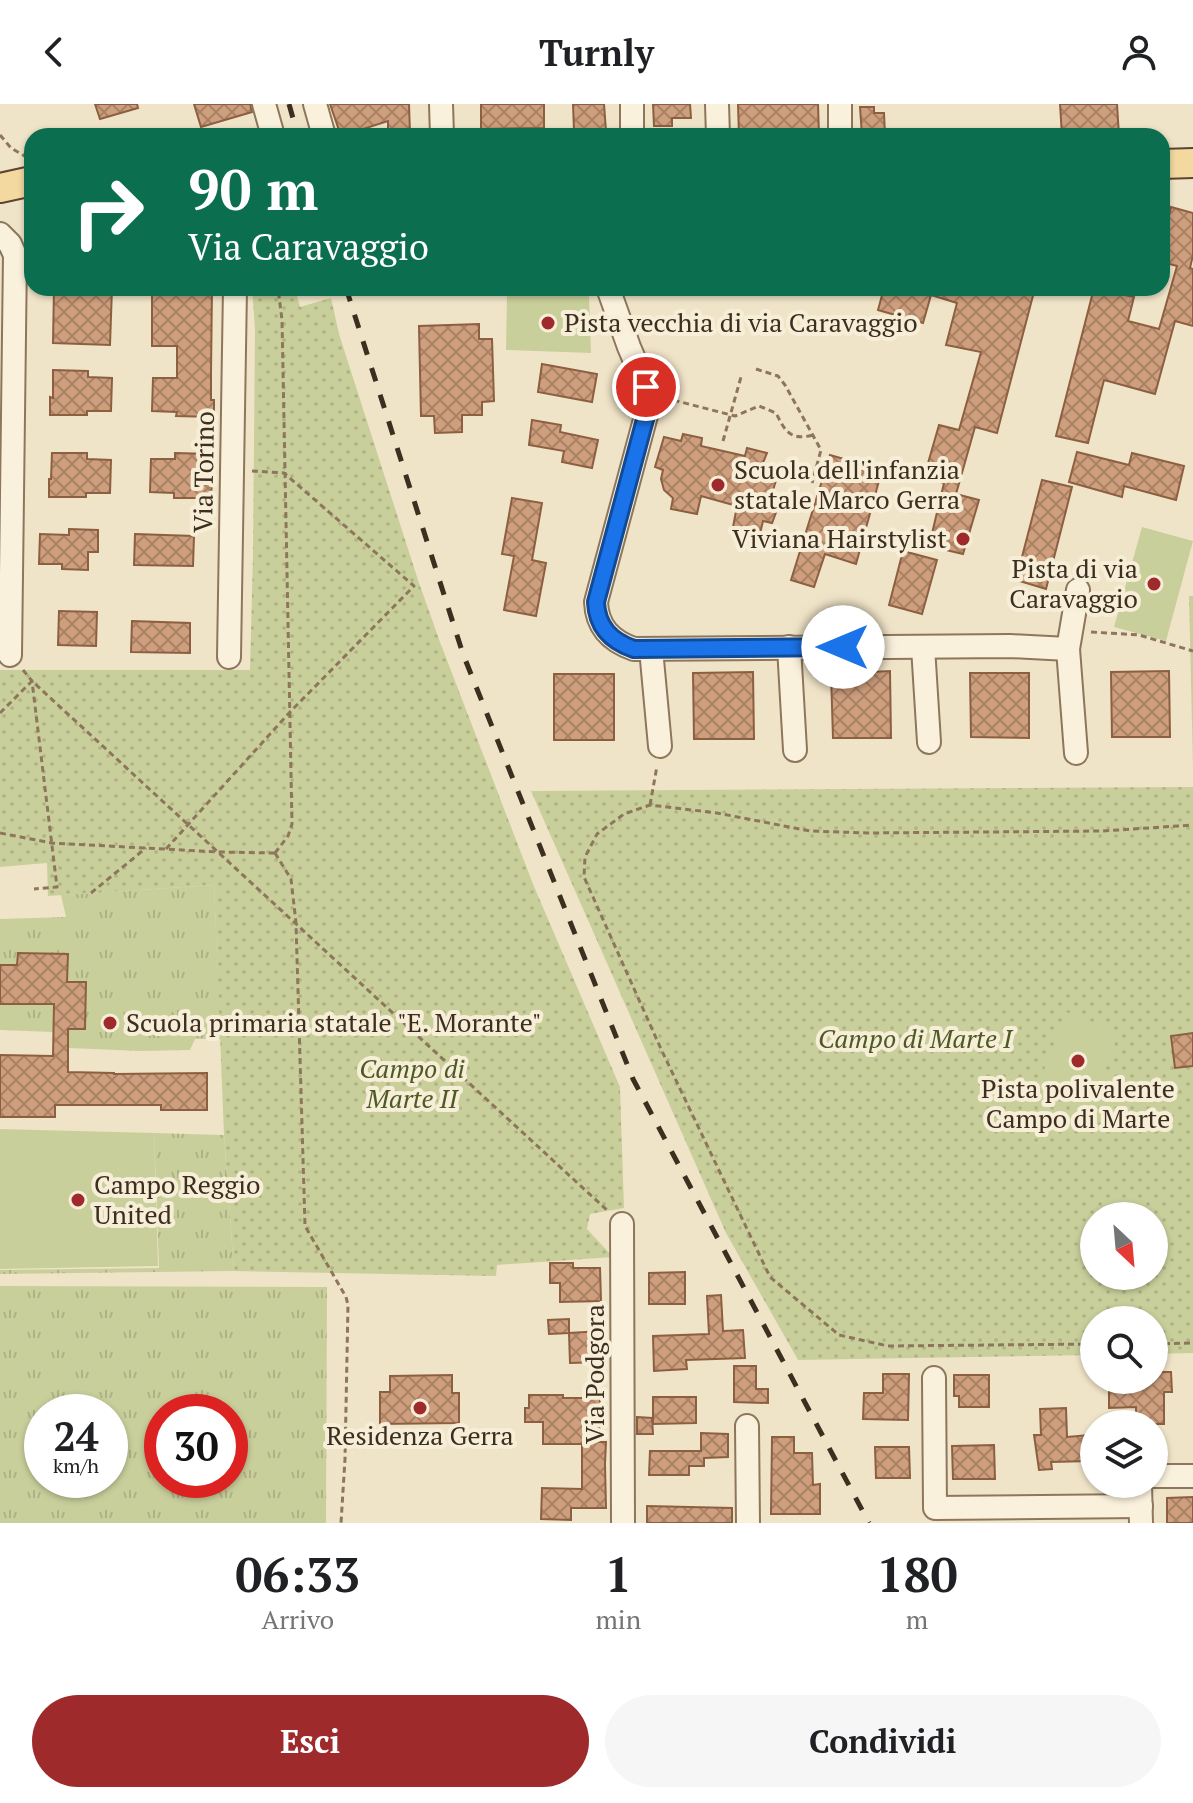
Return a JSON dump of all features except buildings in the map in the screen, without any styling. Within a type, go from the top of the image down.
[{"type":"main road","points":[[1170,164],[1193,163]]},
{"type":"main road","points":[[0,166],[24,169]]},
{"type":"main road","points":[[0,188],[24,182]]},
{"type":"street","points":[[264,104],[271,128]]},
{"type":"street","points":[[315,104],[322,128]]},
{"type":"street","points":[[441,104],[442,128]]},
{"type":"street","points":[[632,104],[632,128]]},
{"type":"street","points":[[717,104],[718,128]]},
{"type":"street","points":[[840,104],[840,128]]},
{"type":"street","points":[[0,234],[15,255],[10,655]]},
{"type":"street","name":"Via Torino","points":[[229,657],[235,296]]},
{"type":"street","points":[[611,296],[646,387],[647,412],[596,602],[600,624],[622,645],[634,649],[1010,646],[1070,639]]},
{"type":"street","points":[[1076,753],[1070,639],[1078,590]]},
{"type":"street","points":[[789,647],[795,750]]},
{"type":"street","points":[[923,647],[929,742]]},
{"type":"street","points":[[651,649],[660,746]]},
{"type":"street","name":"Via Podgora","points":[[622,1224],[623,1523]]},
{"type":"street","points":[[934,1378],[935,1508],[1141,1504]]},
{"type":"street","points":[[747,1426],[748,1523]]},
{"type":"street","points":[[1168,1476],[1193,1476]]},
{"type":"path","points":[[0,135],[5,143],[24,156]]},
{"type":"path","points":[[275,853],[288,836],[292,824],[282,320],[279,296]]},
{"type":"path","points":[[756,369],[778,376],[821,450],[812,483]]},
{"type":"path","points":[[723,441],[741,377]]},
{"type":"path","points":[[665,412],[669,399],[735,416],[759,406],[776,413],[785,430],[793,435],[802,438],[813,435]]},
{"type":"path","points":[[166,849],[290,712],[414,586],[284,473],[232,470]]},
{"type":"path","points":[[1070,639],[1139,635],[1193,651]]},
{"type":"path","points":[[10,655],[32,681],[622,1224]]},
{"type":"path","points":[[0,713],[32,681]]},
{"type":"path","points":[[32,681],[57,887],[34,889]]},
{"type":"path","points":[[650,805],[660,746]]},
{"type":"path","points":[[1080,1344],[888,1346],[839,1335],[770,1277],[661,1049],[584,877],[585,857],[597,834],[624,814],[650,805],[717,813],[810,831],[1103,831],[1193,825]]},
{"type":"path","points":[[0,833],[52,843],[275,853]]},
{"type":"path","points":[[91,893],[146,848]]},
{"type":"path","points":[[275,853],[291,879],[296,923],[305,1226],[348,1305],[341,1523]]},
{"type":"path","points":[[1168,1344],[1193,1343]]},
{"type":"green space","name":"Campo di Marte II","points":[[253,296],[297,296],[300,307],[331,298],[339,334],[440,642],[533,884],[620,1087],[624,1208],[590,1214],[587,1229],[613,1257],[497,1265],[496,1276],[234,1271],[224,1135],[214,885],[48,896],[47,863],[0,867],[0,670],[250,670],[255,329]]},
{"type":"green space","name":"Pista vecchia di via Caravaggio","points":[[507,296],[589,296],[591,353],[506,350]]},
{"type":"green space","name":"Pista di via Caravaggio","points":[[1142,527],[1193,541],[1166,641],[1114,627]]},
{"type":"green space","points":[[1189,596],[1193,596],[1193,767]]},
{"type":"green space","name":"Campo di Marte I","points":[[1193,787],[1193,1353],[1168,1354],[1168,1306],[1080,1306],[1080,1355],[798,1360],[726,1233],[531,791]]},
{"type":"green space","points":[[214,885],[221,1039],[195,1039],[190,1050],[68,1048],[69,1029],[85,1029],[86,983],[67,982],[67,954],[18,953],[17,965],[0,965],[0,919],[66,917],[61,895]]},
{"type":"green space","points":[[35,982],[54,982],[53,1032],[0,1030],[0,1004],[34,1004]]},
{"type":"green space","name":"Pista polivalente Campo di Marte","points":[[1066,1012],[1119,1032],[1089,1111],[1036,1091]]},
{"type":"green space","name":"Campo Reggio United","points":[[0,1129],[154,1133],[158,1266],[0,1269]]},
{"type":"green space","points":[[154,1133],[224,1135],[234,1271],[0,1274],[0,1270],[159,1268]]},
{"type":"green space","points":[[0,1286],[327,1287],[326,1523],[0,1523]]},
{"type":"railway","points":[[289,104],[296,128]]},
{"type":"railway","points":[[349,296],[463,654],[633,1079],[869,1523]]},
{"type":"place","name":"Pista vecchia di via Caravaggio","points":[[548,323]]},
{"type":"place","name":"Scuola dell'infanzia statale Marco Gerra","points":[[718,485]]},
{"type":"place","name":"Viviana Hairstylist","points":[[963,539]]},
{"type":"place","name":"Pista di via Caravaggio","points":[[1154,584]]},
{"type":"place","name":"Scuola primaria statale \"E. Morante\"","points":[[110,1023]]},
{"type":"place","name":"Pista polivalente Campo di Marte","points":[[1078,1061]]},
{"type":"place","name":"Campo Reggio United","points":[[78,1200]]},
{"type":"place","name":"Residenza Gerra","points":[[420,1408]]},
{"type":"route","points":[[646,387],[647,412],[596,602],[600,624],[615,640],[634,649],[843,647]]}]
